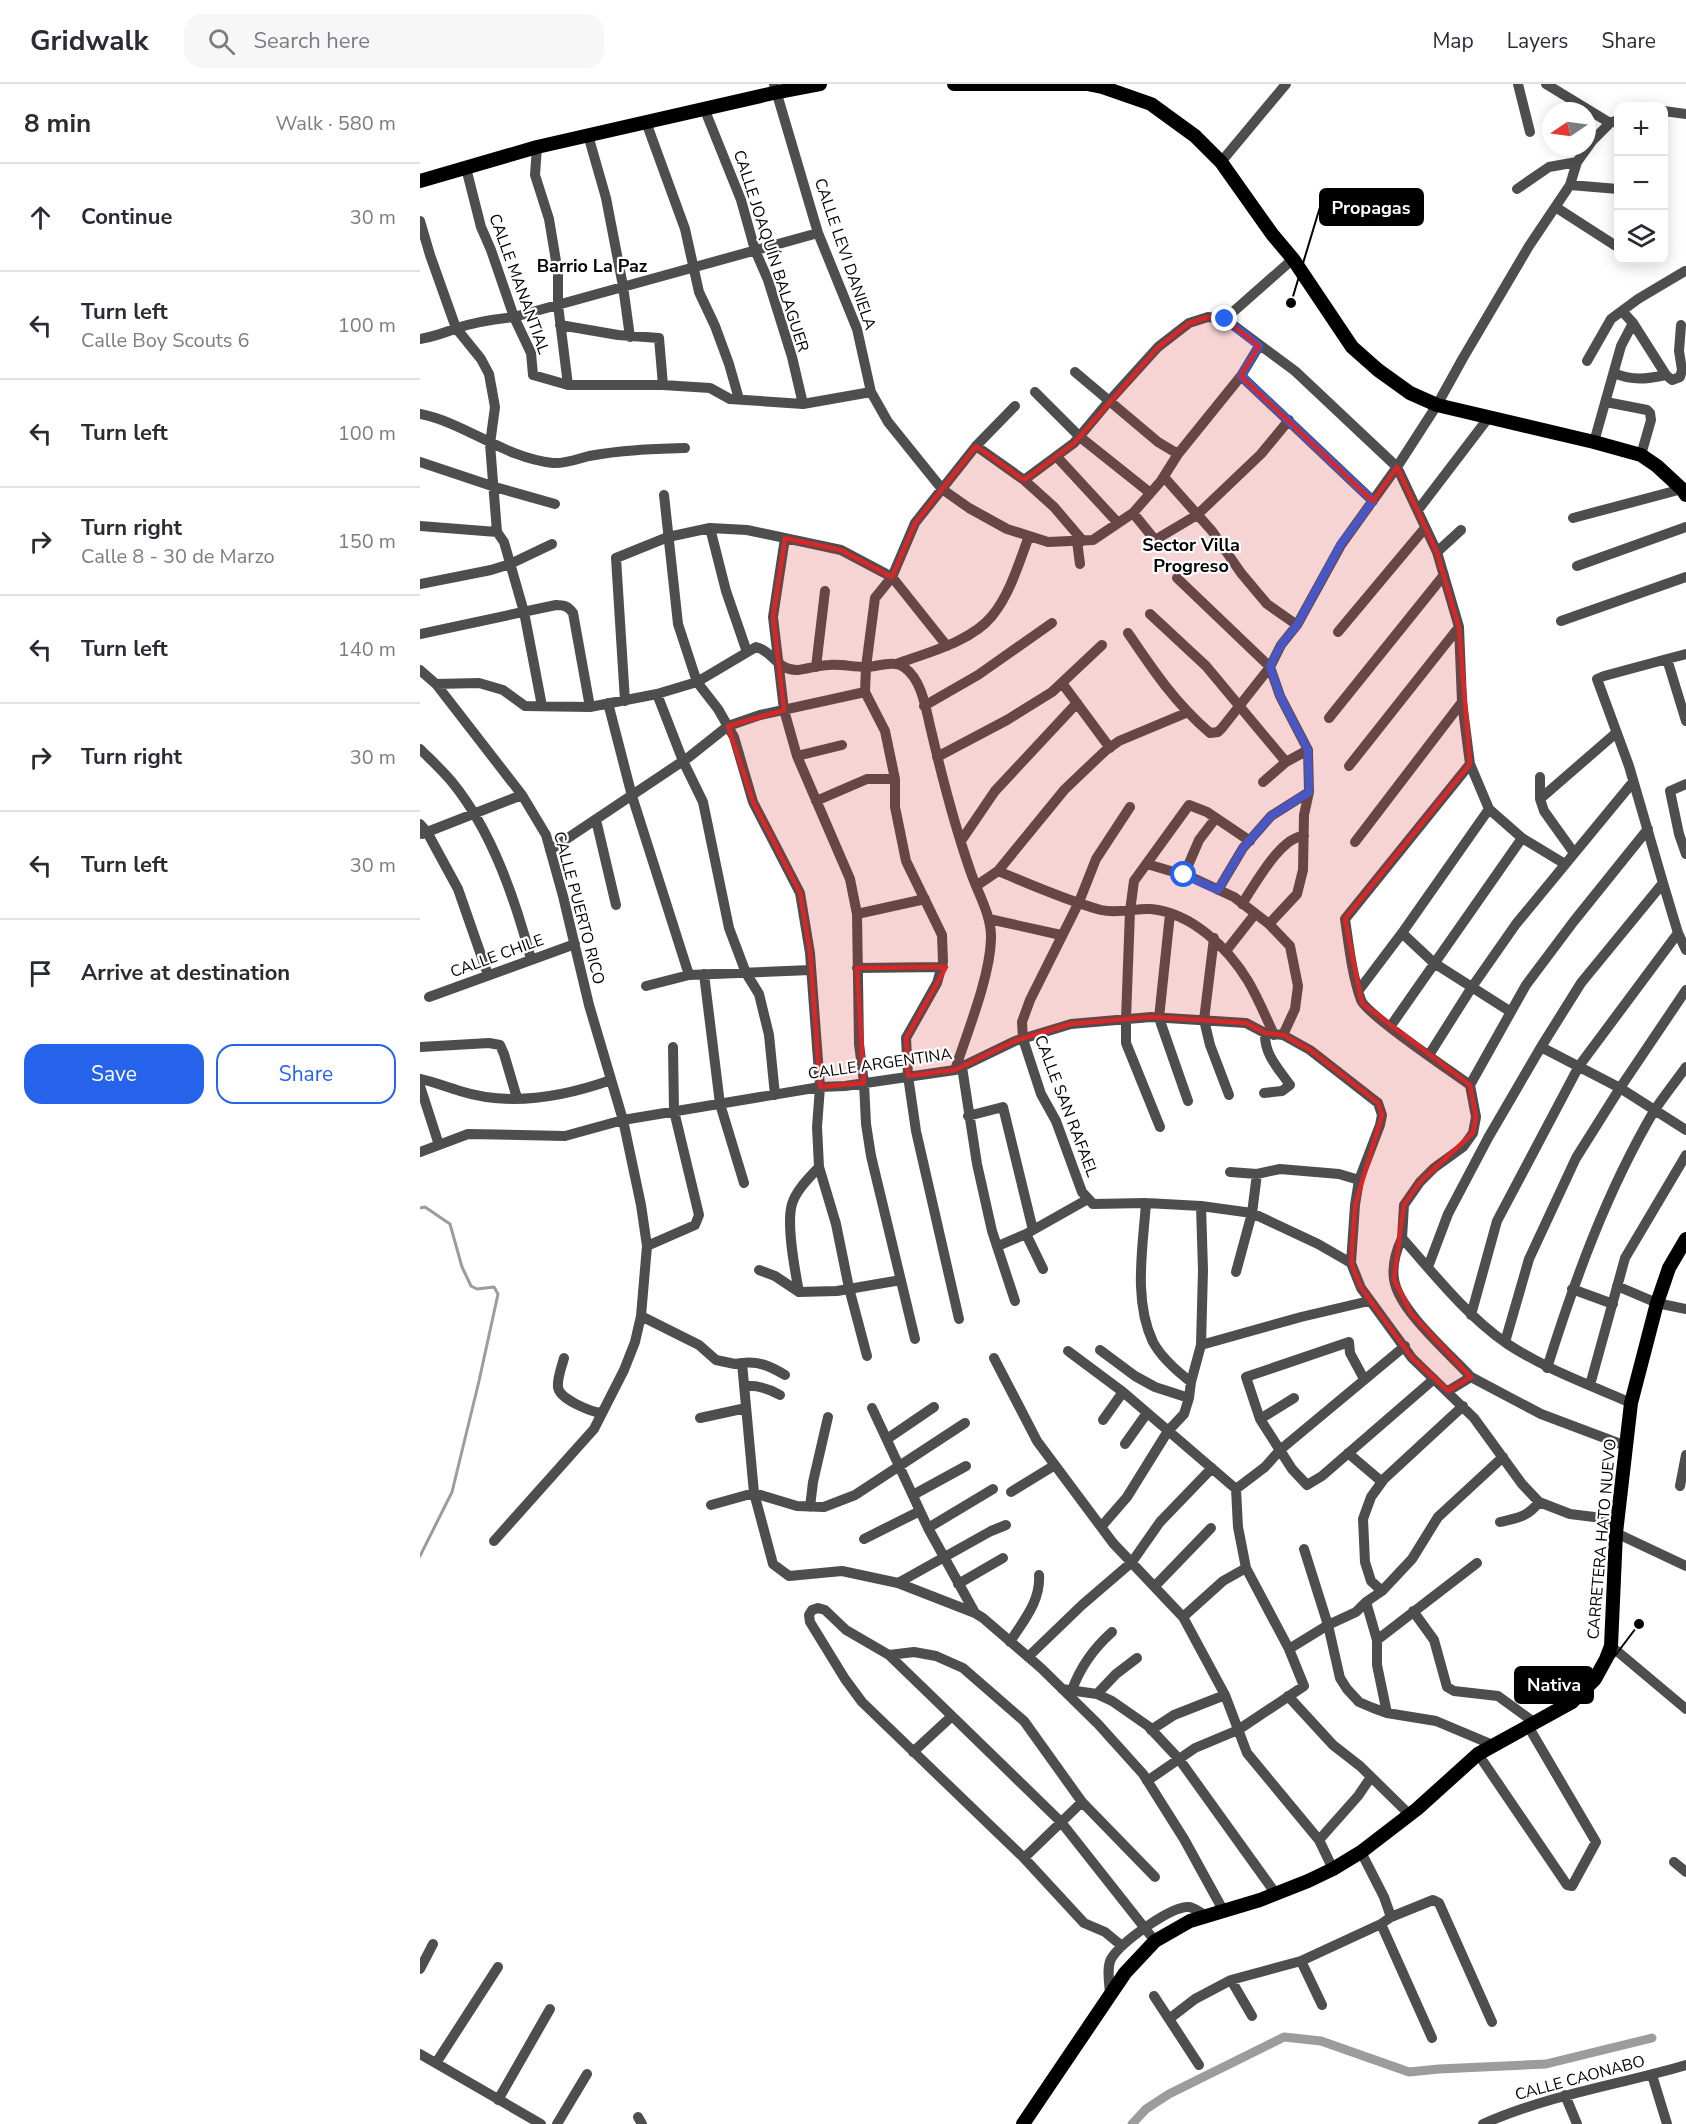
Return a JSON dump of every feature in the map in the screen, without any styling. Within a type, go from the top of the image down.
[{"type":"main road","points":[[420,181],[537,147],[704,108],[776,88],[820,84]]},
{"type":"main road","points":[[954,84],[1087,84],[1102,86],[1151,104],[1195,136],[1221,162],[1272,234],[1293,259],[1352,347],[1378,370],[1410,393],[1437,405],[1641,455],[1684,492]]},
{"type":"main road","name":"CARRETERA HATO NUEVO","points":[[1023,2124],[1125,1972],[1155,1941],[1190,1921],[1276,1894],[1333,1869],[1361,1852],[1410,1815],[1478,1754],[1572,1702],[1586,1689],[1600,1669],[1611,1646],[1617,1526],[1631,1403],[1669,1268],[1686,1239]]},
{"type":"street","points":[[1221,162],[1286,84]]},
{"type":"street","points":[[1518,84],[1530,132]]},
{"type":"street","points":[[1128,633],[1154,672],[1186,713],[1210,733],[1218,732],[1270,666],[1281,645],[1297,625],[1341,544],[1397,467],[1437,405],[1529,246],[1557,208],[1570,185],[1577,162],[1614,122],[1546,84]]},
{"type":"street","name":"CALLE LEVI DANIELA","points":[[776,88],[818,233],[857,328],[871,392],[888,422],[942,489],[969,508],[1007,529],[1048,542],[1080,541]]},
{"type":"street","name":"CALLE JOAQUÍN BALAGUER","points":[[704,108],[741,200],[755,250],[768,280],[792,357],[803,404]]},
{"type":"street","points":[[1668,112],[1686,114]]},
{"type":"street","points":[[646,122],[685,229],[699,292],[715,326],[739,399]]},
{"type":"street","points":[[588,135],[606,198],[630,337]]},
{"type":"street","points":[[537,147],[535,176],[549,219],[558,273],[558,305],[568,385],[663,385],[710,388],[730,399],[803,404],[871,392]]},
{"type":"street","points":[[1517,189],[1549,167],[1577,162]]},
{"type":"street","name":"CALLE MANANTIAL","points":[[465,168],[481,227],[514,317],[531,353],[533,375],[568,385]]},
{"type":"street","points":[[1570,185],[1614,189]]},
{"type":"street","points":[[1557,208],[1614,245]]},
{"type":"street","points":[[420,221],[456,328],[481,358],[489,374],[495,407],[490,444],[497,532],[504,542],[524,612],[542,706]]},
{"type":"street","points":[[420,339],[492,319],[514,317],[818,233]]},
{"type":"street","points":[[1225,319],[1293,259]]},
{"type":"street","points":[[1587,361],[1611,319],[1638,299],[1685,271]]},
{"type":"street","points":[[1622,311],[1633,323],[1666,375],[1672,380],[1680,377],[1682,370],[1679,351],[1681,325]]},
{"type":"street","points":[[1024,480],[1057,457],[1080,437],[1158,347],[1189,322],[1208,317],[1225,319],[1295,371],[1397,467],[1437,552],[1459,627],[1462,702],[1470,764],[1489,808],[1522,838],[1565,864]]},
{"type":"street","points":[[1594,442],[1621,346],[1633,323]]},
{"type":"street","points":[[561,325],[630,337],[659,338],[663,385]]},
{"type":"street","points":[[1080,541],[1093,540],[1133,513],[1164,477],[1178,454],[1241,376],[1259,346]]},
{"type":"street","points":[[1075,372],[1158,442],[1178,454]]},
{"type":"street","points":[[1614,373],[1643,380],[1666,375]]},
{"type":"street","points":[[1241,376],[1373,501]]},
{"type":"street","points":[[1035,392],[1080,437],[1149,492]]},
{"type":"street","points":[[1606,402],[1647,410],[1650,413],[1651,420],[1641,455]]},
{"type":"street","points":[[958,1319],[916,1131],[908,1076],[906,1038],[937,983],[943,962],[942,935],[906,861],[895,807],[895,778],[885,731],[865,692],[866,667],[874,598],[892,577],[915,523],[976,446],[1015,406]]},
{"type":"street","points":[[420,414],[439,418],[490,444],[555,464],[599,455],[685,448]]},
{"type":"street","points":[[1418,510],[1489,417]]},
{"type":"street","points":[[1133,513],[1155,540],[1197,515],[1260,454],[1290,420]]},
{"type":"street","points":[[976,446],[1024,480],[1054,507],[1080,541],[1080,564]]},
{"type":"street","points":[[1057,457],[1118,523]]},
{"type":"street","points":[[420,462],[555,504]]},
{"type":"street","points":[[1164,477],[1212,531],[1241,573],[1267,604],[1297,625]]},
{"type":"street","points":[[1573,518],[1684,492]]},
{"type":"street","points":[[664,495],[678,624],[697,682],[718,709],[734,737],[753,802],[800,893],[811,970],[820,1087],[817,1127],[819,1167],[836,1224],[849,1288],[867,1356]]},
{"type":"street","points":[[420,526],[497,532]]},
{"type":"street","points":[[1577,566],[1686,527]]},
{"type":"street","points":[[625,701],[616,558],[668,537],[710,528],[747,531],[841,550],[892,577],[947,646]]},
{"type":"street","points":[[710,528],[726,591],[747,652]]},
{"type":"street","points":[[1338,632],[1425,528]]},
{"type":"street","points":[[1437,552],[1461,530]]},
{"type":"street","points":[[436,684],[479,682],[503,690],[525,706],[590,707],[657,694],[697,682],[756,647],[765,649],[777,664],[787,670],[829,665],[866,667],[896,664],[947,646],[990,618],[1003,599],[1029,536]]},
{"type":"street","points":[[785,538],[773,617],[784,710],[797,756],[850,879],[858,914],[859,1044],[866,1124],[871,1156],[915,1339]]},
{"type":"street","points":[[420,584],[491,570],[510,564],[552,544]]},
{"type":"street","points":[[1329,718],[1444,575]]},
{"type":"street","points":[[1177,578],[1270,666],[1280,696],[1308,750],[1309,792],[1304,815],[1303,870],[1297,894],[1269,924]]},
{"type":"street","points":[[1561,621],[1686,578]]},
{"type":"street","points":[[816,667],[825,591]]},
{"type":"street","points":[[420,634],[556,605],[569,608],[573,613],[590,707]]},
{"type":"street","points":[[1150,615],[1206,666],[1286,762]]},
{"type":"street","points":[[924,706],[978,675],[1052,623]]},
{"type":"street","points":[[1349,766],[1459,627]]},
{"type":"street","points":[[937,757],[1007,720],[1052,692],[1102,645]]},
{"type":"street","points":[[1686,654],[1604,676],[1597,680],[1634,782],[1678,933],[1686,950]]},
{"type":"street","points":[[1667,659],[1686,721]]},
{"type":"street","points":[[896,664],[905,667],[916,680],[946,794],[989,920],[991,937],[989,958],[959,1069],[976,1164],[1015,1301]]},
{"type":"street","name":"CALLE PUERTO RICO","points":[[420,670],[436,684],[522,795],[546,835],[622,1120],[641,1205],[647,1246],[641,1316],[634,1342],[624,1370],[594,1429],[494,1541]]},
{"type":"street","points":[[1062,683],[1110,748]]},
{"type":"street","points":[[550,850],[683,761],[728,726],[760,715],[865,692]]},
{"type":"street","points":[[657,694],[683,761],[703,802],[729,928],[746,973],[759,994],[770,1035],[775,1095]]},
{"type":"street","points":[[1355,842],[1462,702]]},
{"type":"street","points":[[608,703],[632,796],[689,975]]},
{"type":"street","points":[[961,841],[995,791],[1077,703]]},
{"type":"street","points":[[976,886],[998,871],[1065,789],[1110,748],[1119,741],[1186,713]]},
{"type":"street","points":[[1540,799],[1616,733]]},
{"type":"street","points":[[797,756],[843,745]]},
{"type":"street","points":[[420,749],[452,783],[474,814],[515,903],[531,960]]},
{"type":"street","points":[[1263,782],[1286,762],[1308,750]]},
{"type":"street","points":[[1470,764],[1345,919],[1351,960],[1362,1003],[1390,1027],[1470,1085]]},
{"type":"street","points":[[1540,777],[1540,799],[1544,811],[1574,853]]},
{"type":"street","points":[[816,801],[867,780],[895,778]]},
{"type":"street","points":[[1430,1054],[1472,987],[1516,924],[1634,782]]},
{"type":"street","points":[[1686,784],[1670,791],[1679,834],[1686,854]]},
{"type":"street","points":[[1218,890],[1243,848],[1271,816],[1309,792]]},
{"type":"street","points":[[488,975],[458,889],[422,830],[474,814],[522,795]]},
{"type":"street","points":[[1160,1127],[1126,1042],[1130,911],[1134,881],[1189,805],[1207,812],[1250,841]]},
{"type":"street","name":"CALLE SAN RAFAEL","points":[[1130,807],[1095,859],[1079,902],[1030,1000],[1022,1022],[1023,1039],[1041,1094],[1056,1121],[1082,1192],[1093,1204],[1146,1203],[1201,1206],[1252,1213],[1351,1263]]},
{"type":"street","points":[[1359,990],[1402,933],[1489,808]]},
{"type":"street","points":[[1184,875],[1199,840],[1215,819]]},
{"type":"street","points":[[596,820],[616,905]]},
{"type":"street","points":[[1626,1446],[1541,1414],[1471,1377],[1411,1313],[1399,1295],[1394,1278],[1396,1251],[1402,1239],[1404,1205],[1420,1182],[1434,1168],[1463,1147],[1473,1133],[1476,1117],[1470,1085],[1511,1011],[1526,985],[1560,939],[1648,830]]},
{"type":"street","points":[[1242,904],[1271,861],[1292,840],[1304,836]]},
{"type":"street","points":[[1390,1027],[1522,838]]},
{"type":"street","points":[[1147,864],[1184,875],[1218,890],[1269,924],[1290,946],[1298,986],[1295,1009],[1264,1045],[1290,1085],[1282,1091],[1264,1094]]},
{"type":"street","points":[[998,871],[1103,910],[1152,909],[1182,917],[1214,939],[1226,951],[1248,981],[1274,1034]]},
{"type":"street","points":[[1428,1267],[1448,1214],[1488,1138],[1541,1047],[1581,983],[1664,883]]},
{"type":"street","points":[[858,914],[925,900]]},
{"type":"street","points":[[1170,914],[1160,1018],[1188,1101]]},
{"type":"street","points":[[1226,951],[1255,914]]},
{"type":"street","points":[[989,920],[1061,935]]},
{"type":"street","points":[[1402,933],[1434,963],[1511,1011]]},
{"type":"street","points":[[1471,1315],[1497,1221],[1579,1066],[1678,933]]},
{"type":"street","points":[[1214,939],[1204,1020],[1210,1045],[1228,1095]]},
{"type":"street","name":"CALLE CHILE","points":[[429,997],[574,944]]},
{"type":"street","points":[[857,968],[942,967]]},
{"type":"street","points":[[646,986],[689,975],[811,970]]},
{"type":"street","points":[[704,974],[720,1104],[744,1183]]},
{"type":"street","points":[[1505,1342],[1529,1259],[1576,1158],[1686,990]]},
{"type":"street","name":"CALLE ARGENTINA","points":[[420,1152],[468,1134],[565,1136],[622,1120],[820,1087],[959,1069],[1023,1039],[1071,1023],[1160,1018],[1246,1023],[1310,1050],[1378,1102],[1382,1115],[1359,1180],[1351,1263],[1369,1301],[1412,1358],[1474,1418],[1522,1484],[1539,1502],[1570,1514],[1617,1526],[1686,1566]]},
{"type":"street","points":[[420,1047],[489,1043],[500,1045],[517,1098]]},
{"type":"street","points":[[647,1246],[695,1225],[699,1215],[674,1112],[673,1047]]},
{"type":"street","points":[[1541,1047],[1620,1088],[1686,1130]]},
{"type":"street","points":[[1547,1368],[1572,1289],[1619,1178],[1655,1110],[1686,1067]]},
{"type":"street","points":[[420,1079],[442,1084],[460,1092],[496,1098],[530,1100],[562,1094],[611,1080]]},
{"type":"street","points":[[420,1086],[439,1145]]},
{"type":"street","points":[[968,1116],[1003,1107],[1029,1232],[1043,1269]]},
{"type":"street","points":[[1590,1385],[1625,1258],[1686,1155]]},
{"type":"street","points":[[799,1292],[790,1220],[792,1203],[819,1167]]},
{"type":"street","points":[[1230,1172],[1257,1174],[1280,1169],[1339,1174],[1359,1180]]},
{"type":"street","points":[[1236,1272],[1252,1213],[1257,1174]]},
{"type":"street","points":[[998,1246],[1029,1232],[1088,1199]]},
{"type":"street","points":[[1146,1203],[1141,1268],[1146,1320],[1154,1343],[1179,1372],[1191,1382]]},
{"type":"street","points":[[1101,1527],[1127,1497],[1168,1431],[1184,1414],[1189,1398],[1191,1382],[1202,1345],[1201,1206]]},
{"type":"street","points":[[1402,1239],[1471,1315],[1505,1342],[1547,1368],[1631,1403]]},
{"type":"street","points":[[759,1270],[775,1276],[799,1292],[837,1291],[901,1280]]},
{"type":"street","points":[[1617,1286],[1658,1303],[1686,1309]]},
{"type":"street","points":[[1572,1289],[1613,1304]]},
{"type":"street","points":[[1202,1345],[1301,1317],[1369,1301]]},
{"type":"street","points":[[641,1316],[699,1345],[716,1360],[735,1364],[755,1361],[770,1366],[785,1375]]},
{"type":"street","points":[[1364,1379],[1350,1353],[1349,1342],[1246,1377],[1260,1419],[1292,1470],[1307,1485],[1322,1476],[1434,1379]]},
{"type":"street","points":[[1236,1489],[1265,1467],[1280,1450],[1405,1346]]},
{"type":"street","points":[[1100,1350],[1135,1376],[1155,1387],[1189,1398]]},
{"type":"street","points":[[1068,1351],[1123,1392],[1236,1489],[1238,1527],[1246,1568],[1289,1649],[1304,1686],[1238,1730],[1195,1748],[1147,1781]]},
{"type":"street","points":[[564,1358],[557,1385],[561,1393],[593,1412],[602,1413]]},
{"type":"street","points":[[994,1358],[1037,1441],[1113,1543],[1183,1617],[1225,1695],[1247,1753],[1319,1840],[1333,1869]]},
{"type":"street","points":[[742,1363],[754,1493],[773,1564],[789,1576],[842,1571],[898,1584],[975,1613],[1067,1690],[1147,1781],[1184,1839],[1223,1910]]},
{"type":"street","points":[[1448,1391],[1471,1377]]},
{"type":"street","points":[[744,1386],[755,1385],[769,1388],[780,1395]]},
{"type":"street","points":[[1103,1420],[1123,1392]]},
{"type":"street","points":[[1260,1419],[1294,1398]]},
{"type":"street","points":[[887,1439],[934,1407]]},
{"type":"street","points":[[1382,1591],[1371,1581],[1365,1562],[1363,1519],[1371,1497],[1382,1482],[1463,1407]]},
{"type":"street","points":[[700,1418],[746,1408]]},
{"type":"street","points":[[872,1408],[928,1528],[975,1613]]},
{"type":"street","points":[[1125,1444],[1147,1413]]},
{"type":"street","points":[[810,1507],[813,1482],[828,1417]]},
{"type":"street","points":[[711,1505],[754,1493],[797,1506],[824,1507],[855,1496],[965,1423]]},
{"type":"street","points":[[1348,1453],[1382,1482]]},
{"type":"street","points":[[1680,1486],[1686,1455]]},
{"type":"street","points":[[1289,1649],[1328,1625],[1356,1612],[1382,1591],[1412,1558],[1438,1516],[1503,1457]]},
{"type":"street","points":[[1011,1492],[1055,1465]]},
{"type":"street","points":[[913,1495],[966,1466]]},
{"type":"street","points":[[1028,1657],[1082,1605],[1132,1562],[1160,1522],[1212,1468]]},
{"type":"street","points":[[928,1528],[993,1489]]},
{"type":"street","points":[[1500,1522],[1524,1517],[1533,1511],[1539,1502]]},
{"type":"street","points":[[864,1539],[920,1511]]},
{"type":"street","points":[[898,1584],[943,1557],[1006,1525]]},
{"type":"street","points":[[1155,1586],[1211,1528]]},
{"type":"street","points":[[1304,1550],[1328,1625],[1340,1678],[1359,1702],[1387,1713],[1436,1721],[1493,1745]]},
{"type":"street","points":[[958,1584],[1003,1558]]},
{"type":"street","points":[[1377,1640],[1477,1563]]},
{"type":"street","points":[[1183,1617],[1223,1581],[1246,1568]]},
{"type":"street","points":[[1010,1642],[1037,1598],[1040,1586],[1039,1575]]},
{"type":"street","points":[[1366,1602],[1377,1640],[1377,1665],[1387,1713]]},
{"type":"street","points":[[1122,1946],[1105,1932],[1084,1923],[1024,1858],[862,1702],[810,1622],[809,1612],[818,1608],[825,1610],[846,1630],[889,1655],[1060,1822],[1155,1941]]},
{"type":"street","points":[[1413,1611],[1434,1640],[1447,1687],[1454,1691],[1498,1696],[1531,1724],[1596,1842],[1572,1886],[1567,1885],[1478,1754]]},
{"type":"street","points":[[1067,1690],[1101,1642],[1112,1632]]},
{"type":"street","points":[[1611,1646],[1686,1709]]},
{"type":"street","points":[[889,1655],[915,1652],[936,1656],[963,1668],[1024,1721],[1082,1802],[1155,1877]]},
{"type":"street","points":[[1097,1694],[1116,1674],[1137,1658]]},
{"type":"street","points":[[1067,1690],[1097,1694],[1112,1701],[1151,1730],[1179,1759],[1276,1894]]},
{"type":"street","points":[[1151,1730],[1174,1715],[1225,1695]]},
{"type":"street","points":[[1287,1696],[1333,1745],[1371,1777],[1410,1815]]},
{"type":"street","points":[[913,1752],[952,1716]]},
{"type":"street","points":[[1319,1840],[1358,1796],[1371,1777]]},
{"type":"street","points":[[1024,1858],[1082,1802]]},
{"type":"street","points":[[1361,1852],[1384,1897],[1391,1917]]},
{"type":"street","points":[[1674,1862],[1686,1872]]},
{"type":"street","points":[[1169,2019],[1195,1999],[1231,1980],[1301,1961],[1381,1924],[1391,1917],[1433,1900],[1439,1903],[1492,2022]]},
{"type":"street","points":[[1110,1997],[1109,1967],[1111,1960],[1122,1946],[1144,1928],[1187,1907],[1206,1916]]},
{"type":"street","points":[[1381,1924],[1432,2038]]},
{"type":"street","points":[[420,1969],[433,1944]]},
{"type":"street","points":[[1301,1961],[1322,2005]]},
{"type":"street","points":[[436,2063],[498,1966]]},
{"type":"street","points":[[1231,1980],[1252,2016]]},
{"type":"street","points":[[1154,1996],[1200,2065]]},
{"type":"street","points":[[498,2100],[550,2009]]},
{"type":"street","points":[[420,2054],[541,2124]]},
{"type":"street","name":"CALLE CAONABO","points":[[1483,2124],[1508,2113],[1565,2095],[1686,2065]]},
{"type":"street","points":[[557,2124],[586,2074]]},
{"type":"street","points":[[1652,2075],[1667,2124]]},
{"type":"street","points":[[1565,2095],[1577,2124]]},
{"type":"highlighted area","points":[[1208,317],[1225,319],[1259,346],[1241,376],[1373,501],[1397,467],[1437,552],[1459,627],[1470,764],[1345,919],[1362,1003],[1470,1085],[1476,1117],[1473,1133],[1420,1182],[1404,1205],[1394,1279],[1411,1313],[1471,1377],[1448,1391],[1412,1358],[1361,1288],[1351,1263],[1355,1205],[1382,1115],[1378,1103],[1310,1050],[1283,1035],[1265,1033],[1246,1023],[1151,1017],[1071,1024],[1015,1041],[955,1070],[908,1076],[906,1038],[946,967],[857,968],[864,1083],[820,1087],[810,953],[800,893],[753,802],[728,726],[784,710],[773,617],[785,538],[841,550],[892,577],[915,523],[976,446],[1024,480],[1074,443],[1158,347],[1189,323]]},
{"type":"waterway","points":[[420,1208],[425,1207],[450,1224],[462,1267],[471,1286],[477,1289],[494,1287],[498,1294],[452,1492],[420,1556]]},
{"type":"waterway","points":[[1132,2124],[1146,2109],[1169,2094],[1284,2037],[1321,2041],[1409,2072],[1546,2064],[1652,2038]]},
{"type":"place","name":"Propagas","points":[[1291,303]]},
{"type":"place","name":"Nativa","points":[[1639,1624]]},
{"type":"district","name":"Barrio La Paz","points":[[592,266]]},
{"type":"district","name":"Sector Villa Progreso","points":[[1191,555]]},
{"type":"route","points":[[1184,875],[1218,890],[1243,848],[1271,816],[1309,792],[1308,750],[1280,696],[1270,666],[1281,645],[1297,625],[1341,544],[1373,501],[1241,376],[1259,346],[1225,319]]}]
